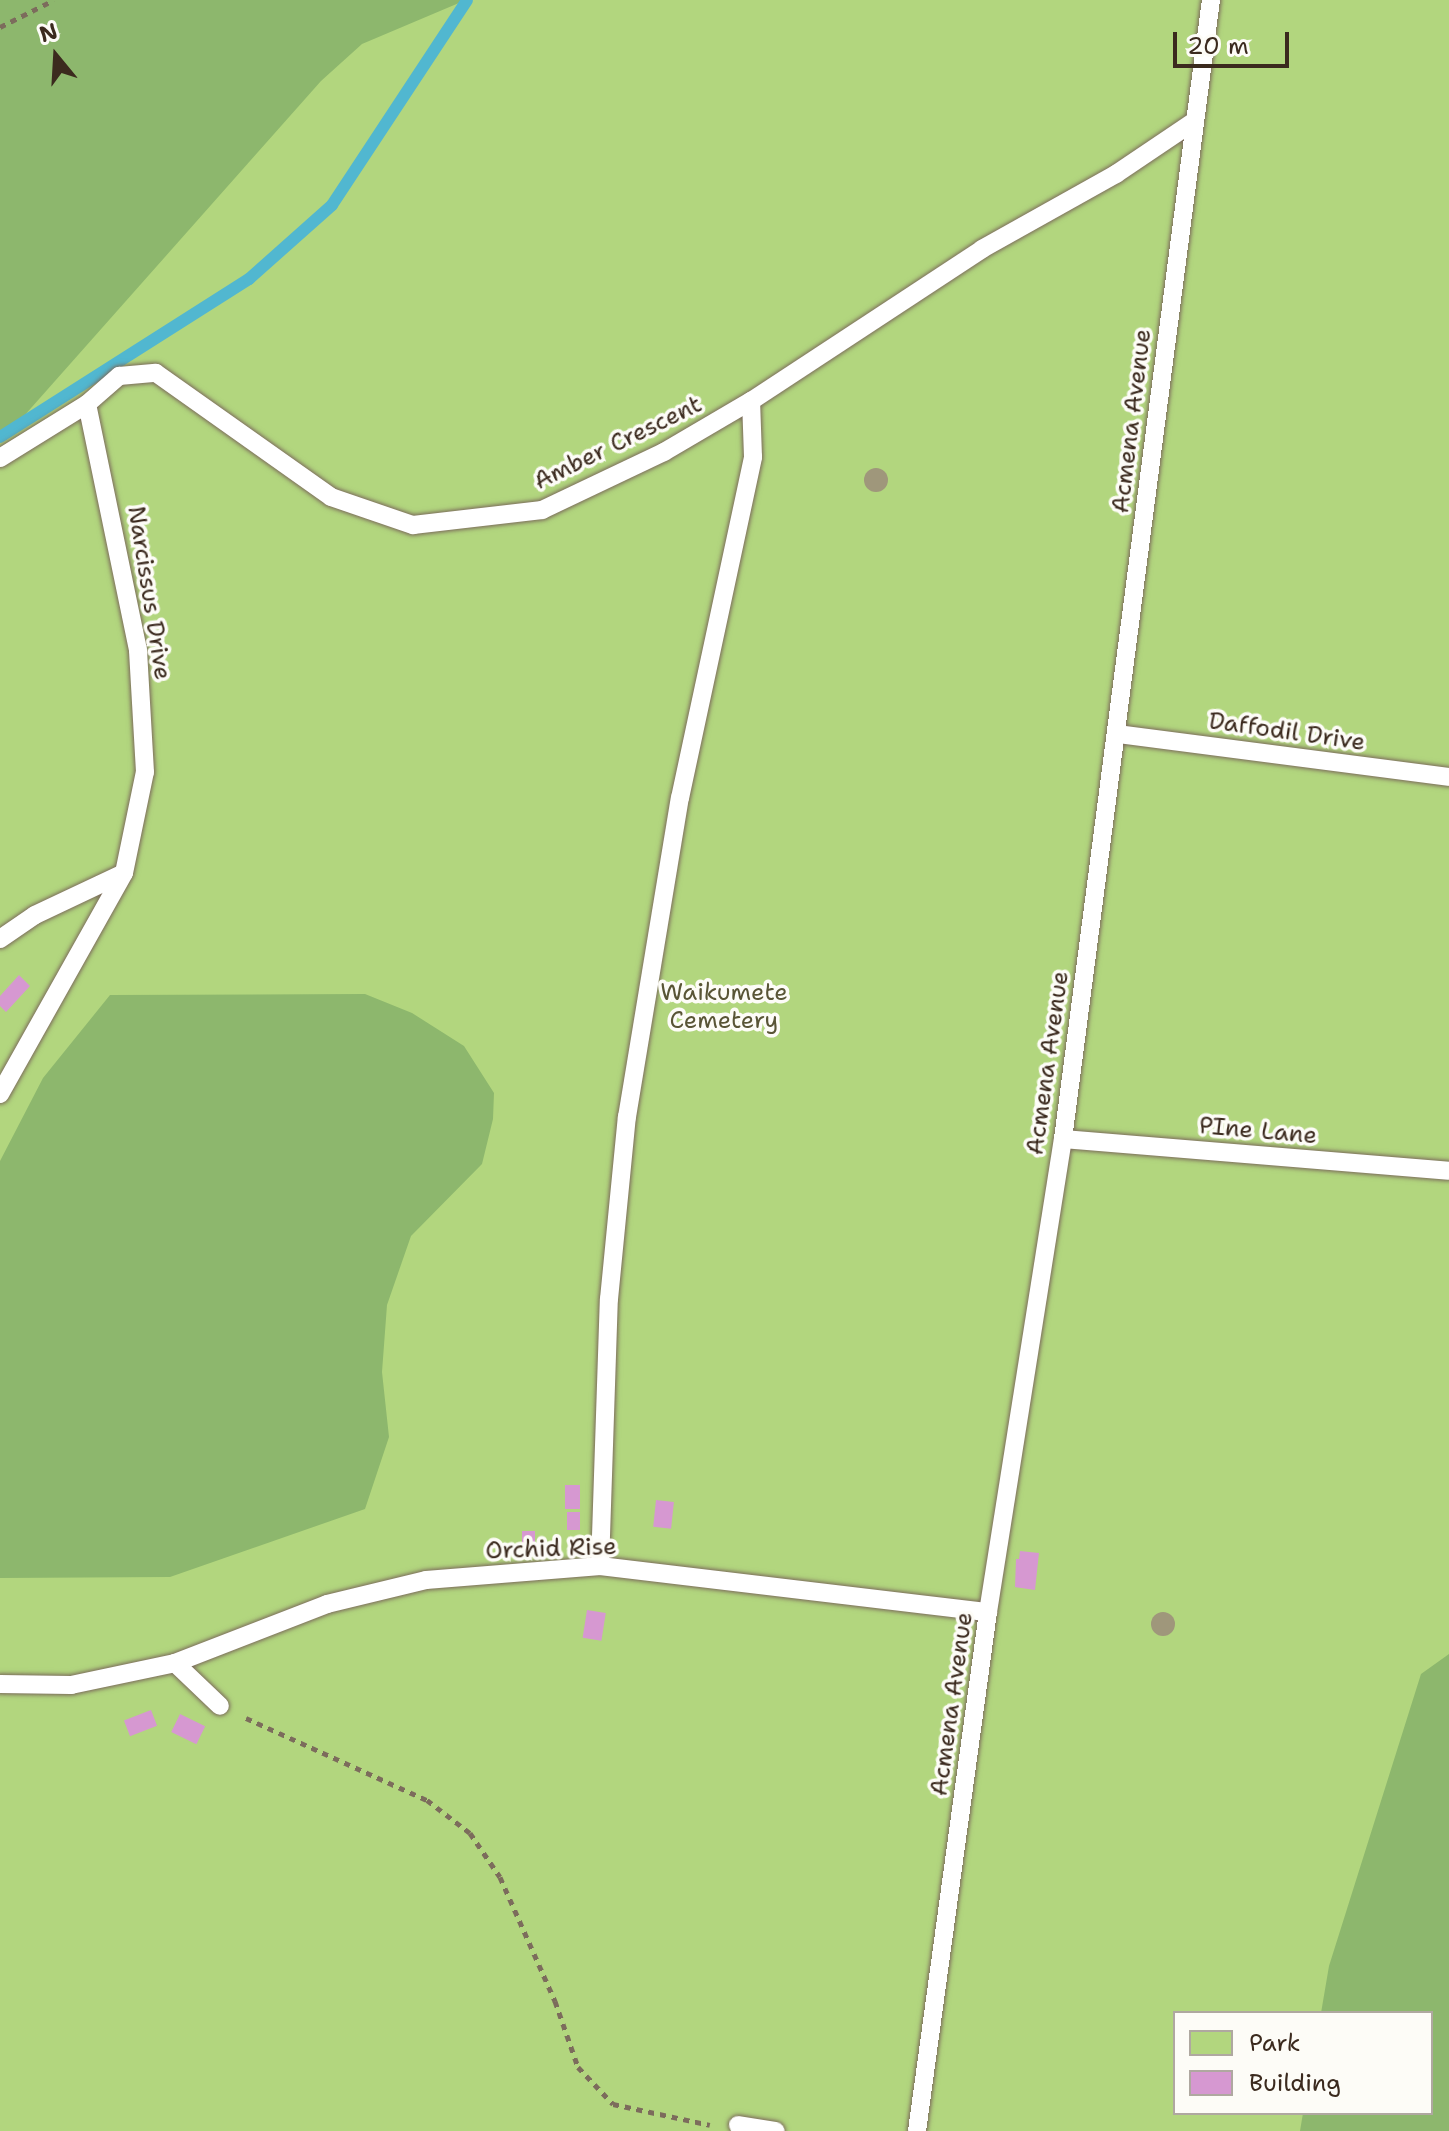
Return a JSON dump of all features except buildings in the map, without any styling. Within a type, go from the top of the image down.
[{"type":"lane","name":"Acmena Avenue","points":[[917,2131],[988,1612],[1063,1139],[1211,0]]},
{"type":"lane","name":"Amber Crescent","points":[[0,458],[87,404],[119,376],[156,373],[331,497],[413,525],[542,510],[664,452],[751,401],[982,249],[1116,174],[1193,122]]},
{"type":"lane","points":[[600,1566],[609,1299],[627,1117],[680,798],[753,457],[751,401]]},
{"type":"lane","name":"Narcissus Drive","points":[[0,1094],[124,873],[145,772],[138,650],[87,404]]},
{"type":"lane","name":"Daffodil Drive","points":[[1118,734],[1449,777]]},
{"type":"lane","points":[[0,939],[35,915],[124,873]]},
{"type":"lane","name":"PIne Lane","points":[[1063,1139],[1449,1171]]},
{"type":"lane","name":"Orchid Rise","points":[[175,1663],[327,1604],[426,1580],[600,1566],[988,1612]]},
{"type":"lane","points":[[0,1684],[71,1685],[175,1663],[220,1706]]},
{"type":"lane","points":[[738,2125],[776,2131]]},
{"type":"path","points":[[0,27],[54,0]]},
{"type":"path","points":[[220,1706],[427,1800],[470,1833],[500,1877],[555,2001],[578,2067],[613,2104],[700,2125],[738,2125]]},
{"type":"green space","name":"Waikumete Cemetery","points":[[0,0],[1449,0],[1449,2131],[0,2131]]},
{"type":"green space","points":[[0,0],[466,0],[362,44],[321,81],[16,425],[0,437]]},
{"type":"green space","points":[[365,994],[412,1013],[464,1046],[494,1093],[493,1119],[482,1164],[411,1236],[387,1305],[382,1372],[389,1437],[365,1509],[170,1577],[0,1578],[0,1161],[43,1078],[110,995]]},
{"type":"green space","points":[[1449,1654],[1449,2131],[1300,2131],[1303,2115],[1433,2115],[1433,2011],[1321,2011],[1329,1966],[1421,1674]]},
{"type":"waterway","points":[[0,437],[249,279],[332,205],[467,0]]}]
